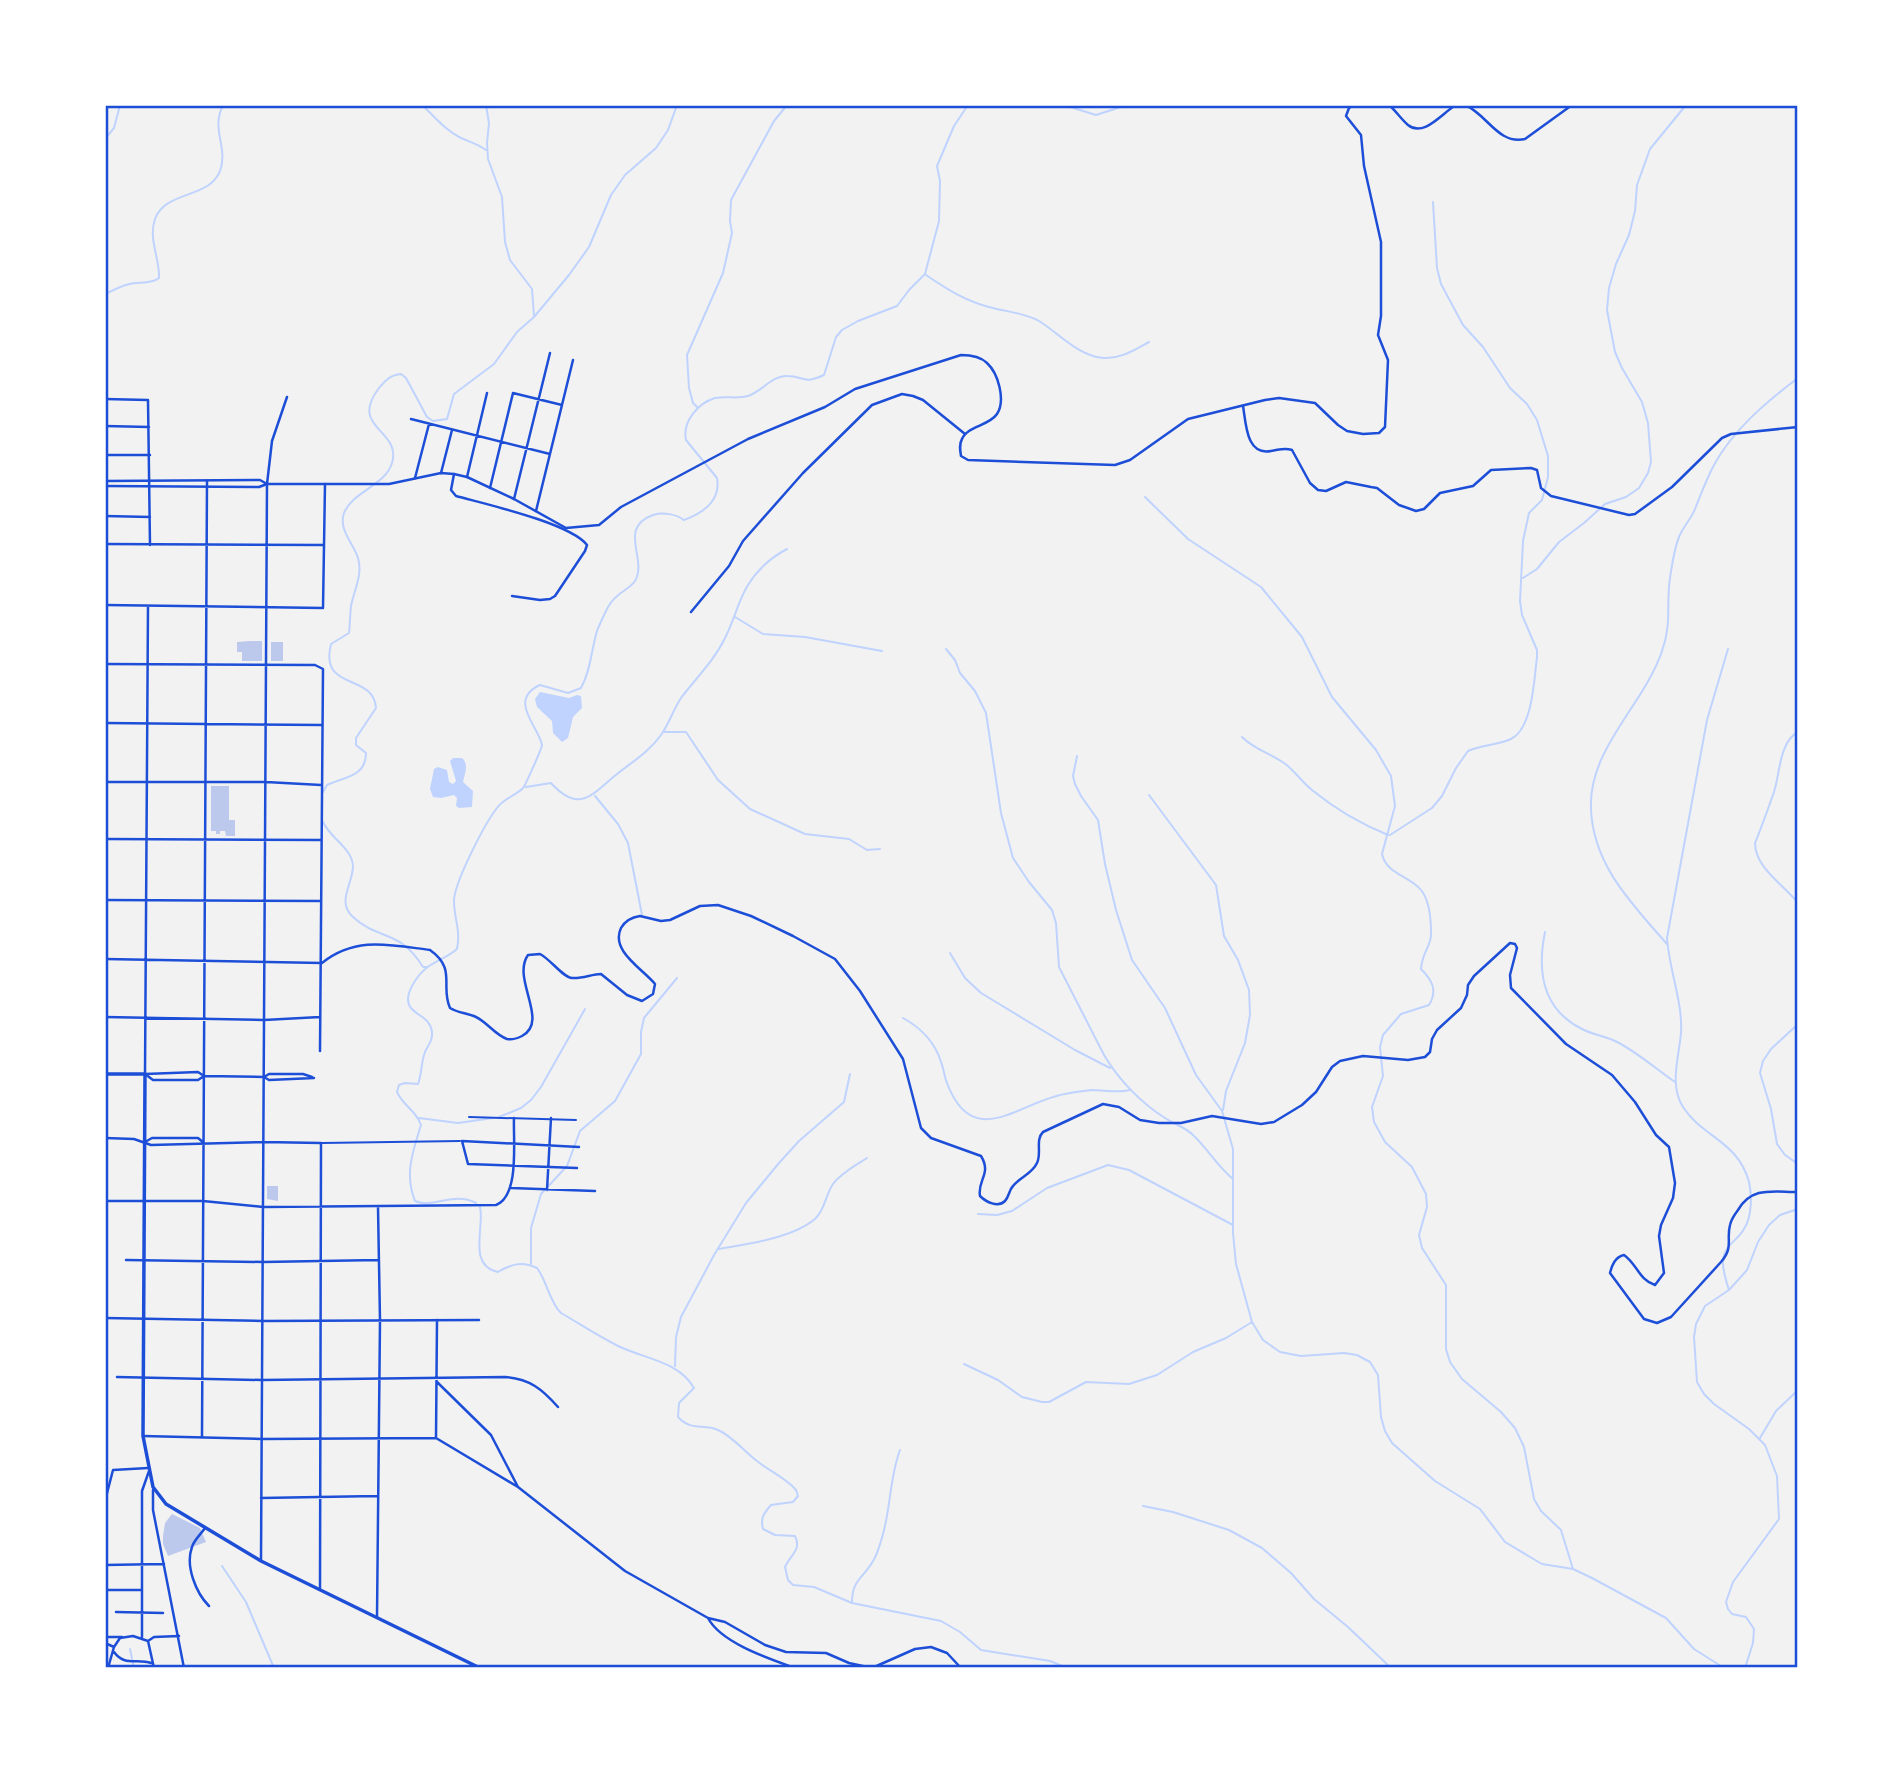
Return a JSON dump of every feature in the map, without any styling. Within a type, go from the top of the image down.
[{"type":"main road","points":[[105,1074],[145,1074],[143,1436],[153,1487],[166,1504],[261,1561],[480,1668]]},
{"type":"street","points":[[105,481],[259,487],[267,484],[389,484],[441,473],[454,474],[467,477],[514,499],[566,528],[599,524],[621,507],[748,439],[825,407],[855,389],[961,355],[985,361],[997,381],[1001,397],[998,414],[961,439],[961,456],[968,460],[1115,465],[1129,460],[1188,419],[1279,398],[1320,405],[1338,425],[1347,430],[1379,433],[1385,427],[1384,399],[1388,360],[1378,335],[1381,316],[1381,242],[1366,178],[1361,135],[1346,116],[1349,108],[1354,105]]},
{"type":"street","points":[[1389,105],[1410,127],[1418,129],[1429,125],[1456,105]]},
{"type":"street","points":[[1465,105],[1475,110],[1502,135],[1519,140],[1525,139],[1572,105]]},
{"type":"street","points":[[514,499],[550,353]]},
{"type":"street","points":[[536,512],[573,360]]},
{"type":"street","points":[[467,477],[487,393]]},
{"type":"street","points":[[490,488],[513,393],[562,405]]},
{"type":"street","points":[[691,612],[729,566],[743,541],[803,473],[872,405],[902,394],[913,396],[923,400],[965,434]]},
{"type":"street","points":[[261,1561],[267,484],[272,441],[287,397]]},
{"type":"street","points":[[105,399],[148,400],[150,545]]},
{"type":"street","points":[[1242,405],[1248,437],[1256,450],[1292,450],[1310,483],[1318,490],[1326,491],[1346,482],[1371,487],[1399,505],[1416,511],[1424,509],[1440,493],[1473,486],[1491,470],[1531,468],[1537,470],[1541,488],[1551,496],[1629,515],[1635,514],[1672,487],[1722,438],[1731,434],[1798,427]]},
{"type":"street","points":[[411,419],[550,454]]},
{"type":"street","points":[[415,478],[429,424]]},
{"type":"street","points":[[105,426],[149,427]]},
{"type":"street","points":[[441,473],[452,430]]},
{"type":"street","points":[[105,455],[150,455]]},
{"type":"street","points":[[454,474],[451,490],[456,495],[535,519],[572,534],[587,545],[555,596],[541,600],[512,596]]},
{"type":"street","points":[[105,486],[260,480],[267,484]]},
{"type":"street","points":[[202,1436],[207,481]]},
{"type":"street","points":[[105,605],[323,608],[325,484]]},
{"type":"street","points":[[105,516],[150,517]]},
{"type":"street","points":[[105,544],[324,545]]},
{"type":"street","points":[[145,1074],[148,606]]},
{"type":"street","points":[[105,664],[315,666],[323,669],[320,1051]]},
{"type":"street","points":[[105,723],[322,726]]},
{"type":"street","points":[[105,782],[206,781],[321,785]]},
{"type":"street","points":[[105,839],[321,840]]},
{"type":"street","points":[[105,900],[320,901]]},
{"type":"street","points":[[105,959],[322,963],[351,947],[382,944],[430,950],[447,972],[450,1008],[477,1017],[504,1038],[512,1039],[529,1030],[534,1014],[523,965],[528,955],[534,953],[546,957],[566,977],[573,979],[601,974],[627,995],[642,1001],[649,999],[656,988],[652,979],[622,950],[619,943],[620,930],[630,920],[640,916],[670,920],[710,904],[751,916],[835,960],[860,991],[903,1059],[921,1128],[931,1138],[981,1156],[986,1166],[979,1189],[980,1196],[991,1203],[999,1204],[1006,1200],[1012,1187],[1028,1175],[1039,1161],[1039,1138],[1043,1132],[1103,1104],[1119,1107],[1140,1120],[1159,1123],[1181,1123],[1212,1116],[1261,1124],[1274,1122],[1302,1105],[1317,1092],[1332,1067],[1340,1061],[1363,1056],[1408,1060],[1424,1057],[1430,1052],[1437,1030],[1461,1008],[1468,985],[1474,976],[1510,943],[1517,948],[1510,975],[1511,988],[1566,1044],[1612,1075],[1635,1101],[1656,1135],[1669,1147],[1675,1183],[1673,1199],[1659,1236],[1664,1273],[1655,1285],[1647,1282],[1624,1255],[1614,1262],[1610,1272],[1644,1319],[1657,1323],[1671,1317],[1721,1262],[1729,1248],[1730,1223],[1746,1198],[1756,1192],[1798,1192]]},
{"type":"street","points":[[105,1017],[264,1020],[320,1017]]},
{"type":"street","points":[[145,1074],[198,1072],[205,1076],[264,1077],[269,1080],[314,1077],[303,1073],[269,1074],[264,1077]]},
{"type":"street","points":[[145,1074],[153,1080],[198,1080],[205,1076]]},
{"type":"street","points":[[469,1117],[576,1120]]},
{"type":"street","points":[[105,1201],[203,1201],[262,1207],[496,1205],[503,1202],[512,1188],[514,1118]]},
{"type":"street","points":[[547,1190],[551,1118]]},
{"type":"street","points":[[105,1138],[151,1145],[198,1146],[204,1143],[461,1141],[579,1147]]},
{"type":"street","points":[[145,1142],[152,1138],[198,1138],[204,1143]]},
{"type":"street","points":[[461,1141],[468,1164],[577,1168]]},
{"type":"street","points":[[320,1588],[318,1496],[321,1143]]},
{"type":"street","points":[[512,1188],[595,1191]]},
{"type":"street","points":[[377,1617],[380,1320],[378,1206]]},
{"type":"street","points":[[126,1260],[380,1260]]},
{"type":"street","points":[[105,1318],[263,1321],[479,1320]]},
{"type":"street","points":[[436,1438],[437,1320]]},
{"type":"street","points":[[117,1377],[262,1380],[520,1378],[533,1382],[558,1407]]},
{"type":"street","points":[[437,1380],[491,1435],[518,1487]]},
{"type":"street","points":[[143,1436],[262,1439],[436,1438],[518,1487],[625,1571],[708,1618],[725,1622],[765,1645],[786,1652],[826,1653],[849,1663],[872,1668],[915,1649],[931,1647],[947,1653],[961,1668]]},
{"type":"street","points":[[105,1501],[113,1470],[148,1470],[142,1491],[142,1637]]},
{"type":"street","points":[[153,1487],[153,1510],[184,1668]]},
{"type":"street","points":[[261,1498],[378,1496]]},
{"type":"street","points":[[205,1528],[195,1542],[190,1557],[200,1596],[209,1606]]},
{"type":"street","points":[[105,1565],[164,1564]]},
{"type":"street","points":[[105,1590],[141,1590]]},
{"type":"street","points":[[116,1612],[163,1613]]},
{"type":"street","points":[[708,1618],[717,1631],[743,1646],[796,1668]]},
{"type":"street","points":[[148,1641],[154,1637],[178,1636]]},
{"type":"street","points":[[105,1637],[142,1637],[148,1641],[153,1666]]},
{"type":"street","points":[[108,1668],[114,1649],[120,1639],[125,1637]]},
{"type":"street","points":[[105,1643],[114,1649],[118,1658]]},
{"type":"street","points":[[146,1661],[151,1654]]},
{"type":"street","points":[[111,1660],[118,1658],[132,1663],[146,1661],[153,1666]]},
{"type":"water","points":[[540,692],[569,698],[581,696],[582,708],[573,717],[568,738],[562,742],[553,733],[552,721],[537,707],[535,699]]},
{"type":"water","points":[[453,758],[462,758],[465,763],[463,782],[473,791],[472,807],[456,806],[457,798],[454,795],[433,797],[430,789],[434,769],[438,767],[447,770],[449,782],[453,784],[456,781],[450,761]]},
{"type":"building","points":[[262,641],[262,661],[242,661],[242,652],[237,652],[237,642]]},
{"type":"building","points":[[271,642],[283,642],[283,661],[271,661]]},
{"type":"building","points":[[211,786],[229,786],[229,820],[235,820],[235,836],[226,836],[225,831],[216,834],[216,831],[211,831]]},
{"type":"building","points":[[267,1186],[278,1186],[278,1201],[267,1199]]},
{"type":"building","points":[[172,1514],[200,1528],[206,1542],[168,1556],[163,1536],[165,1523]]},
{"type":"waterway","points":[[105,139],[114,128],[120,105]]},
{"type":"waterway","points":[[105,294],[126,285],[159,278],[153,241],[155,219],[169,203],[199,190],[216,178],[222,160],[218,122],[223,105]]},
{"type":"waterway","points":[[422,105],[450,131],[486,150]]},
{"type":"waterway","points":[[486,105],[489,123],[488,159],[502,197],[505,242],[510,260],[532,289],[534,316]]},
{"type":"waterway","points":[[323,792],[327,785],[353,775],[362,767],[366,753],[356,745],[356,738],[376,708],[373,697],[366,690],[339,676],[329,659],[331,644],[349,633],[351,606],[358,582],[358,558],[343,525],[344,513],[354,499],[383,477],[392,463],[390,443],[372,421],[369,412],[371,402],[386,380],[401,374],[406,378],[427,417],[433,421],[447,419],[454,394],[494,364],[517,332],[534,317],[569,275],[589,247],[611,195],[625,175],[656,148],[668,130],[677,105]]},
{"type":"waterway","points":[[698,408],[693,403],[689,388],[687,355],[723,273],[732,233],[731,200],[774,121],[787,105]]},
{"type":"waterway","points":[[476,1203],[460,1199],[429,1203],[415,1201],[410,1172],[421,1125],[397,1092],[399,1085],[418,1084],[432,1035],[429,1024],[408,1003],[410,991],[425,969],[457,949],[454,901],[464,868],[497,808],[523,788],[542,745],[525,706],[526,698],[530,691],[540,685],[568,693],[581,688],[597,631],[608,607],[614,598],[635,581],[638,572],[635,536],[642,521],[661,514],[684,520],[704,510],[713,500],[718,486],[717,478],[686,440],[686,427],[697,409],[715,398],[748,396],[782,376],[807,380],[824,375],[836,337],[842,330],[897,306],[925,274],[939,221],[940,181],[937,166],[954,126],[968,105]]},
{"type":"waterway","points":[[1064,105],[1096,115],[1127,105]]},
{"type":"waterway","points":[[1523,578],[1537,569],[1559,542],[1605,504],[1626,497],[1639,488],[1648,473],[1651,462],[1648,423],[1642,402],[1615,352],[1607,310],[1609,288],[1629,235],[1635,211],[1637,185],[1650,149],[1686,105]]},
{"type":"waterway","points":[[1390,835],[1432,808],[1468,751],[1506,741],[1518,733],[1528,714],[1537,657],[1537,650],[1522,615],[1520,601],[1523,541],[1529,513],[1542,500],[1548,477],[1548,456],[1537,420],[1527,404],[1510,388],[1483,347],[1463,325],[1441,284],[1437,268],[1433,202]]},
{"type":"waterway","points":[[926,275],[975,302],[1034,318],[1078,349],[1095,356],[1116,357],[1149,342]]},
{"type":"waterway","points":[[1667,944],[1628,898],[1607,866],[1593,829],[1592,787],[1607,747],[1654,671],[1662,651],[1667,632],[1669,587],[1676,547],[1711,471],[1740,428],[1798,378]]},
{"type":"waterway","points":[[1145,497],[1188,539],[1261,587],[1302,637],[1332,697],[1376,750],[1391,776],[1395,806],[1382,854],[1388,866],[1416,885],[1426,899],[1431,937],[1421,969],[1431,981],[1433,995],[1429,1005],[1401,1014],[1383,1035],[1380,1047],[1383,1076],[1372,1107],[1374,1122],[1385,1142],[1412,1167],[1426,1194],[1427,1207],[1419,1235],[1422,1248],[1446,1285],[1446,1349],[1450,1362],[1462,1379],[1501,1412],[1515,1428],[1524,1447],[1534,1499],[1541,1511],[1561,1530],[1573,1569]]},
{"type":"waterway","points":[[526,787],[551,783],[570,798],[586,798],[646,752],[661,735],[681,698],[721,646],[752,579],[765,564],[787,549]]},
{"type":"waterway","points":[[735,617],[763,634],[805,637],[882,651]]},
{"type":"waterway","points":[[946,649],[955,660],[960,673],[975,691],[986,713],[1001,813],[1013,858],[1052,910],[1056,923],[1059,967],[1104,1055],[1139,1098],[1156,1112],[1190,1132],[1233,1179]]},
{"type":"waterway","points":[[1728,649],[1707,720],[1667,938],[1681,1022],[1676,1090],[1683,1107],[1691,1117],[1737,1157],[1750,1187],[1751,1206],[1747,1224],[1726,1250],[1723,1259],[1729,1290]]},
{"type":"waterway","points":[[665,732],[686,732],[718,780],[750,809],[805,834],[849,839],[867,850],[880,849]]},
{"type":"waterway","points":[[1798,732],[1787,743],[1774,792],[1755,843],[1756,852],[1765,868],[1798,903]]},
{"type":"waterway","points":[[1242,737],[1284,763],[1329,803],[1388,835]]},
{"type":"waterway","points":[[1077,756],[1073,776],[1075,784],[1098,820],[1116,910],[1132,960],[1165,1008],[1196,1075],[1222,1111],[1233,1149],[1233,1233],[1236,1264],[1252,1322],[1263,1340],[1280,1352],[1301,1356],[1344,1353],[1357,1355],[1370,1362],[1378,1375],[1381,1417],[1392,1443],[1435,1481],[1480,1509],[1505,1542],[1542,1564],[1573,1569],[1666,1618],[1694,1649],[1724,1668]]},
{"type":"waterway","points":[[1149,795],[1216,885],[1224,936],[1238,960],[1249,990],[1250,1015],[1245,1043],[1226,1091],[1223,1110]]},
{"type":"waterway","points":[[595,796],[618,824],[628,843],[642,915]]},
{"type":"waterway","points":[[323,822],[352,860],[346,899],[348,911],[372,930],[398,941],[423,967],[427,967]]},
{"type":"waterway","points":[[1545,932],[1543,975],[1546,988],[1558,1011],[1582,1029],[1624,1046],[1675,1082]]},
{"type":"waterway","points":[[950,953],[965,978],[981,993],[1110,1068]]},
{"type":"waterway","points":[[531,1264],[531,1228],[541,1194],[567,1166],[580,1131],[615,1101],[641,1054],[644,1018],[677,978]]},
{"type":"waterway","points":[[499,1117],[521,1108],[531,1100],[585,1009]]},
{"type":"waterway","points":[[903,1018],[916,1026],[931,1042],[958,1104],[970,1115],[984,1119],[999,1117],[1065,1094],[1092,1090],[1130,1090]]},
{"type":"waterway","points":[[1798,1024],[1771,1049],[1763,1061],[1760,1073],[1771,1109],[1777,1144],[1785,1155],[1798,1164]]},
{"type":"waterway","points":[[675,1366],[676,1337],[681,1317],[714,1255],[746,1203],[779,1163],[799,1141],[844,1102],[850,1074]]},
{"type":"waterway","points":[[105,1109],[107,1099]]},
{"type":"waterway","points":[[419,1118],[458,1123],[493,1118]]},
{"type":"waterway","points":[[719,1249],[770,1239],[807,1225],[819,1214],[836,1180],[867,1158]]},
{"type":"waterway","points":[[978,1214],[997,1215],[1012,1211],[1047,1188],[1108,1165],[1129,1170],[1233,1225]]},
{"type":"waterway","points":[[480,1207],[480,1254],[489,1268],[498,1272],[521,1264],[537,1268],[561,1313],[618,1346],[670,1366],[687,1379],[694,1388],[679,1403],[678,1417],[683,1422],[713,1428],[723,1433],[796,1490],[798,1496],[793,1502],[771,1505],[762,1519],[763,1529],[775,1535],[795,1536],[796,1549],[785,1567],[788,1580],[793,1585],[814,1587],[852,1603],[941,1621],[960,1632],[981,1650],[1050,1661],[1067,1668]]},
{"type":"waterway","points":[[1745,1668],[1753,1643],[1754,1629],[1746,1617],[1732,1614],[1726,1602],[1733,1582],[1779,1519],[1777,1476],[1765,1445],[1704,1394],[1697,1382],[1694,1337],[1696,1324],[1705,1306],[1729,1290],[1747,1270],[1758,1242],[1769,1225],[1780,1215],[1798,1209]]},
{"type":"waterway","points":[[964,1364],[998,1380],[1022,1397],[1049,1402],[1086,1382],[1129,1384],[1157,1375],[1193,1352],[1226,1338],[1252,1322]]},
{"type":"waterway","points":[[1760,1438],[1776,1411],[1798,1390]]},
{"type":"waterway","points":[[852,1603],[856,1584],[874,1559],[881,1541],[900,1450]]},
{"type":"waterway","points":[[1143,1506],[1173,1512],[1229,1530],[1262,1548],[1391,1668]]},
{"type":"waterway","points":[[222,1566],[246,1602],[274,1668]]},
{"type":"waterway","points":[[130,1649],[134,1668]]}]
